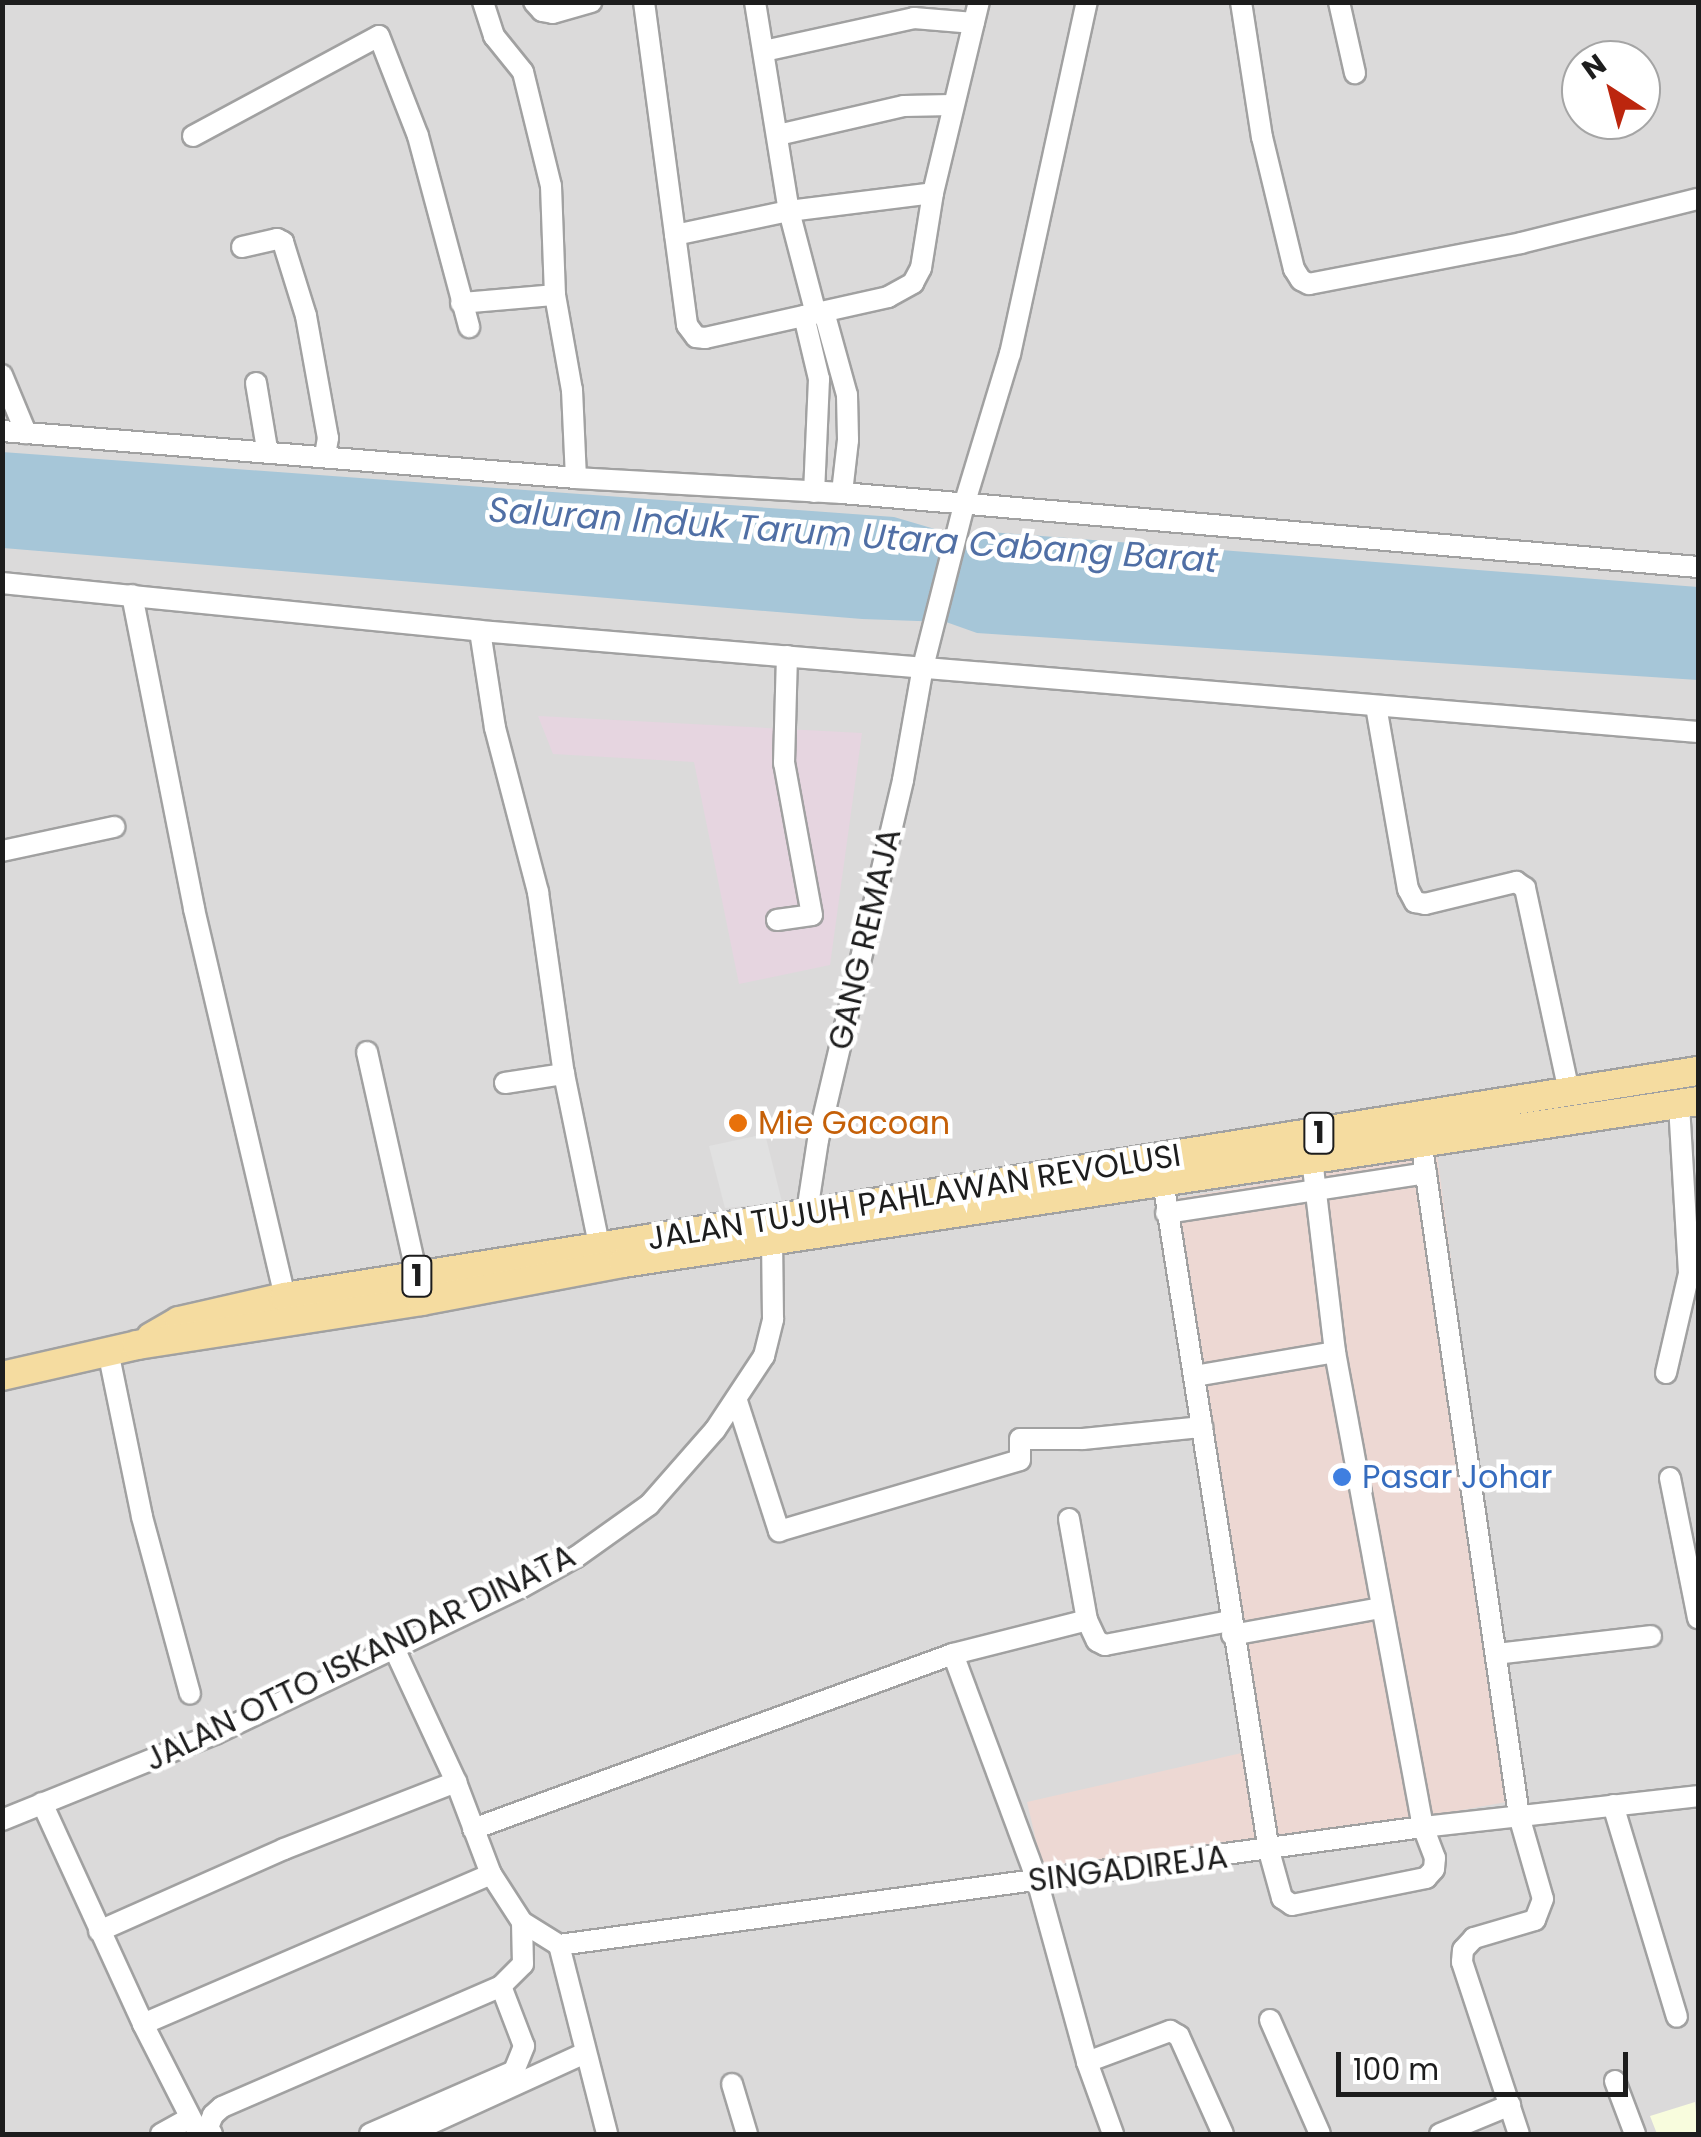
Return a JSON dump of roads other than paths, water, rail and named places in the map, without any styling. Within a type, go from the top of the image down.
[{"type":"main road","name":"JALAN TUJUH PAHLAWAN REVOLUSI","points":[[136,1345],[179,1320],[284,1297],[1698,1071]]},
{"type":"main road","name":"JALAN TUJUH PAHLAWAN REVOLUSI","points":[[2,1376],[136,1345],[772,1242],[1421,1140],[1624,1116],[1689,1103]]},
{"type":"street","points":[[483,2],[494,36],[518,61],[550,186],[555,295],[572,390],[576,478]]},
{"type":"street","points":[[534,2],[542,11],[553,12],[591,2]]},
{"type":"street","points":[[644,2],[687,324],[696,337],[888,297],[914,282],[921,268],[933,193],[976,12],[914,18],[764,52]]},
{"type":"street","points":[[754,2],[789,211],[815,314],[842,378],[848,440],[842,494]]},
{"type":"street","name":"GANG REMAJA","points":[[806,1212],[818,1140],[903,780],[923,666],[964,505],[1010,354],[1086,2]]},
{"type":"street","points":[[1241,2],[1262,137],[1294,269],[1309,284],[1520,243],[1698,199]]},
{"type":"street","points":[[1339,2],[1355,73]]},
{"type":"street","points":[[193,136],[379,36],[418,136],[468,327]]},
{"type":"street","points":[[778,135],[904,106],[952,106]]},
{"type":"street","points":[[675,235],[789,211],[933,193]]},
{"type":"street","points":[[242,247],[277,239],[284,242],[306,316],[328,438],[325,455]]},
{"type":"street","points":[[462,304],[555,295]]},
{"type":"street","points":[[814,492],[819,439],[815,314]]},
{"type":"street","points":[[2,374],[26,433]]},
{"type":"street","points":[[819,380],[842,378]]},
{"type":"street","points":[[256,383],[267,449]]},
{"type":"street","points":[[2,431],[267,449],[576,478],[842,494],[1698,567]]},
{"type":"street","points":[[819,439],[848,440]]},
{"type":"street","points":[[2,583],[480,631],[1698,732]]},
{"type":"street","points":[[132,595],[182,853],[284,1297]]},
{"type":"street","points":[[480,631],[495,728],[546,933],[564,1074],[599,1245]]},
{"type":"street","points":[[777,920],[812,915],[784,763],[787,656]]},
{"type":"street","points":[[1376,706],[1408,889],[1415,902],[1425,904],[1516,882],[1525,888],[1568,1091]]},
{"type":"street","points":[[2,851],[114,827]]},
{"type":"street","points":[[368,1052],[417,1276]]},
{"type":"street","points":[[505,1083],[564,1074]]},
{"type":"street","points":[[1666,1373],[1689,1272],[1689,1103]]},
{"type":"street","points":[[1421,1140],[1519,1816],[1543,1899],[1542,1911],[1535,1920],[1474,1938],[1463,1950],[1462,1962],[1519,2134]]},
{"type":"street","points":[[1163,1180],[1269,1852],[1282,1898],[1292,1905],[1426,1878],[1434,1869],[1435,1858],[1423,1827],[1335,1352],[1312,1158]]},
{"type":"street","points":[[1166,1213],[1426,1173]]},
{"type":"street","name":"JALAN OTTO ISKANDAR DINATA","points":[[2,1820],[215,1734],[522,1587],[614,1531],[676,1480],[737,1400],[770,1339],[772,1242]]},
{"type":"street","points":[[108,1351],[142,1517],[190,1694]]},
{"type":"street","points":[[1194,1376],[1335,1352]]},
{"type":"street","points":[[737,1400],[779,1531],[1020,1460],[1020,1439],[1083,1440],[1202,1427]]},
{"type":"street","points":[[1670,1478],[1698,1618]]},
{"type":"street","points":[[1070,1518],[1087,1620],[1091,1634],[1106,1645],[1381,1608]]},
{"type":"street","points":[[473,1828],[954,1654],[1087,1620]]},
{"type":"street","points":[[1496,1654],[1651,1636]]},
{"type":"street","points":[[393,1646],[456,1782],[491,1874],[522,1922],[558,1945],[583,2054],[608,2134]]},
{"type":"street","points":[[954,1654],[1038,1880],[1109,2133]]},
{"type":"street","points":[[99,1931],[284,1848],[456,1782]]},
{"type":"street","name":"SINGADIREJA","points":[[558,1945],[1269,1852],[1423,1827],[1698,1796]]},
{"type":"street","points":[[42,1804],[142,2024],[194,2126],[160,2134]]},
{"type":"street","points":[[1613,1805],[1677,2017]]},
{"type":"street","points":[[142,2024],[491,1874]]},
{"type":"street","points":[[212,2134],[208,2128],[212,2115],[222,2107],[502,1986],[523,1964],[522,1922]]},
{"type":"street","points":[[370,2134],[514,2071],[524,2046],[502,1986]]},
{"type":"street","points":[[1270,2020],[1320,2134]]},
{"type":"street","points":[[1088,2062],[1170,2031],[1179,2036],[1223,2134]]},
{"type":"street","points":[[408,2134],[583,2054]]},
{"type":"street","points":[[1615,2082],[1635,2134]]},
{"type":"street","points":[[732,2084],[747,2134]]},
{"type":"street","points":[[1440,2134],[1510,2105]]},
{"type":"water","name":"Saluran Induk Tarum Utara Cabang Barat","points":[[2,452],[894,517],[962,537],[990,532],[1698,587],[1698,680],[977,633],[946,622],[862,619],[3,548]]},
{"type":"place","name":"Mie Gacoan","points":[[738,1123]]},
{"type":"place","name":"Pasar Johar","points":[[1342,1477]]}]
